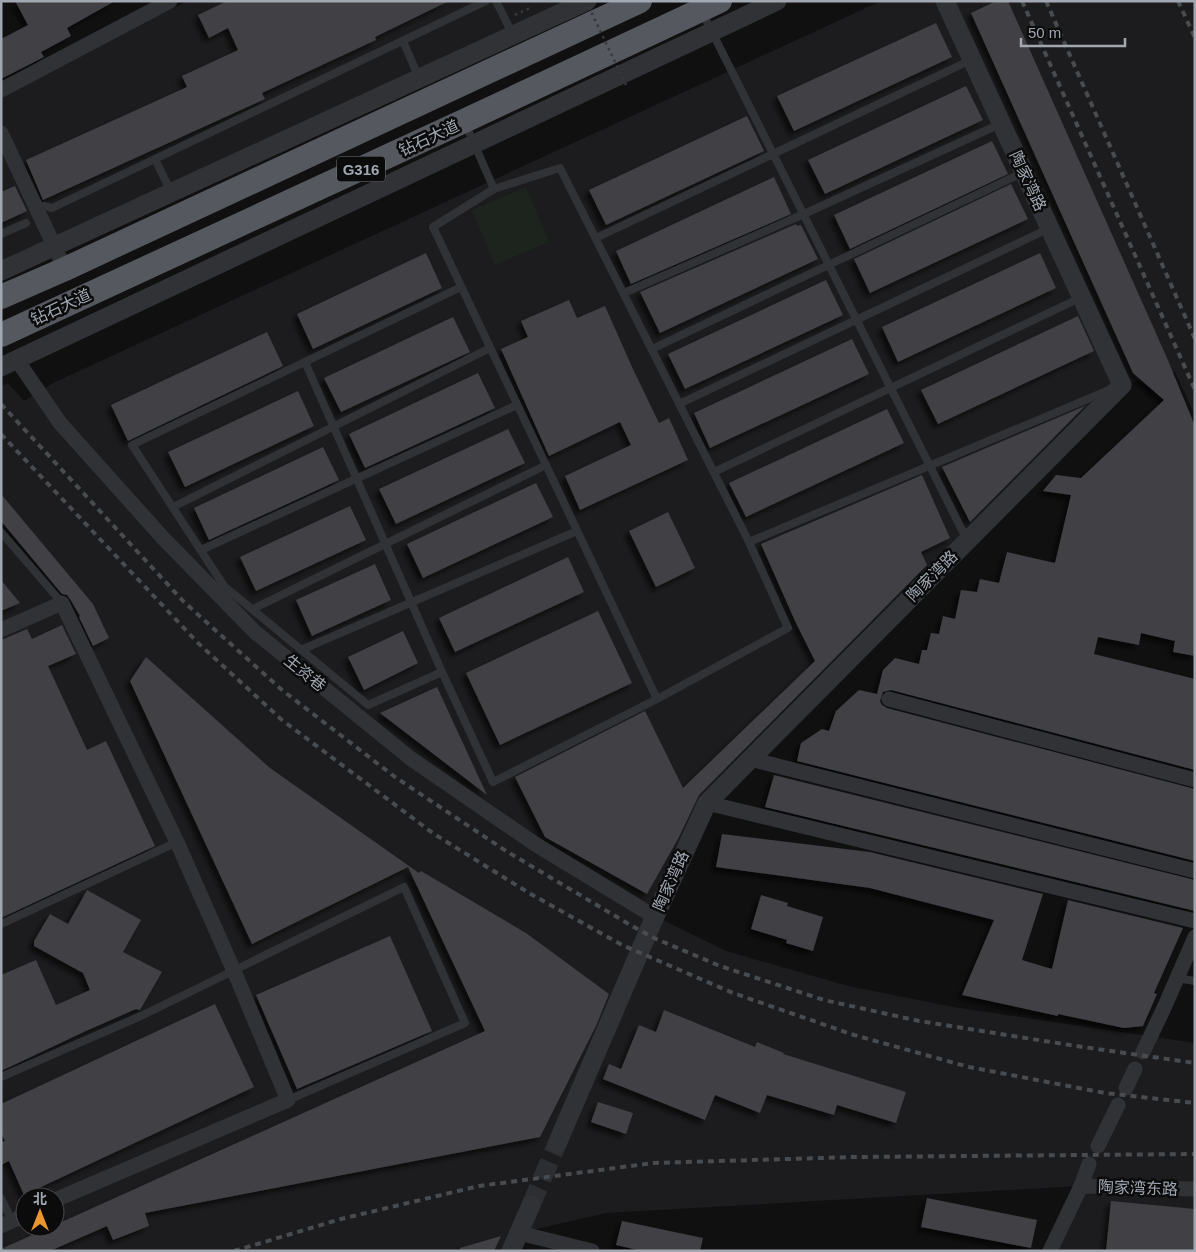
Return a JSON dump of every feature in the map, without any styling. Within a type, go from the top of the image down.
[{"type":"highway","name":"钻石大道","points":[[1,297],[65,269],[446,79],[640,1]]},
{"type":"highway","name":"钻石大道","points":[[1,335],[710,6]]},
{"type":"street","points":[[1,90],[170,1]]},
{"type":"street","points":[[1,272],[419,78],[446,79],[513,35],[587,1]]},
{"type":"street","points":[[9,364],[777,1]]},
{"type":"street","name":"陶家湾路","points":[[557,1144],[706,803],[1122,385],[945,1]]},
{"type":"street","points":[[1,133],[65,269]]},
{"type":"street","name":"生资巷","points":[[9,364],[163,538],[255,632],[410,758],[535,844],[655,917]]},
{"type":"street","points":[[1,630],[62,603],[177,842],[288,1100],[65,1196]]},
{"type":"street","points":[[888,699],[1195,780]]},
{"type":"street","points":[[750,759],[1195,871]]},
{"type":"street","points":[[706,803],[1195,921]]},
{"type":"street","points":[[1143,1052],[1195,937]]},
{"type":"street","points":[[1126,1088],[1135,1069]]},
{"type":"street","points":[[1098,1146],[1118,1105]]},
{"type":"street","name":"陶家湾东路","points":[[1050,1251],[1081,1186],[1089,1164]]},
{"type":"street","name":"陶家湾东路","points":[[1081,1186],[1195,1190]]},
{"type":"street","points":[[511,1251],[531,1205]]},
{"type":"street","points":[[519,1233],[592,1251]]},
{"type":"lane","points":[[44,206],[52,208],[486,1]]},
{"type":"lane","points":[[496,1],[513,35]]},
{"type":"lane","points":[[710,6],[712,32],[967,541]]},
{"type":"lane","points":[[402,41],[419,78]]},
{"type":"lane","points":[[596,238],[972,59]]},
{"type":"lane","points":[[464,121],[494,189]]},
{"type":"lane","points":[[624,293],[804,214],[1001,124]]},
{"type":"lane","points":[[155,159],[171,192]]},
{"type":"lane","points":[[305,362],[442,672],[493,782],[657,699],[788,628],[749,542],[560,168],[494,189],[433,227],[657,699]]},
{"type":"lane","points":[[652,349],[1024,172]]},
{"type":"lane","points":[[1,234],[26,223]]},
{"type":"lane","points":[[679,404],[1050,228]]},
{"type":"lane","points":[[442,672],[368,705],[224,586],[132,445],[461,287]]},
{"type":"lane","points":[[714,472],[1082,298]]},
{"type":"lane","points":[[173,507],[490,348]]},
{"type":"lane","points":[[749,542],[1122,385]]},
{"type":"lane","points":[[201,550],[518,406]]},
{"type":"lane","points":[[253,610],[546,466]]},
{"type":"lane","points":[[301,650],[577,531]]},
{"type":"lane","points":[[1,532],[62,603]]},
{"type":"lane","points":[[1,924],[177,842]]},
{"type":"lane","points":[[1,1077],[143,1015],[404,887],[465,1023],[288,1100]]},
{"type":"lane","points":[[1177,978],[1195,981]]},
{"type":"lane","points":[[1,1198],[13,1221]]},
{"type":"path","points":[[587,1],[626,85]]},
{"type":"shaded area","points":[[188,1],[599,1],[1,262],[1,92]]},
{"type":"shaded area","points":[[881,1],[1195,1],[1195,415],[1175,372],[1122,385],[707,803],[655,916],[726,951],[848,986],[953,1007],[1195,1043],[1195,1251],[1050,1251],[1080,1186],[606,1213],[519,1233],[511,1251],[1,1251],[1,386],[8,383],[24,401],[53,383]]},
{"type":"shaded area","points":[[526,187],[549,242],[495,265],[472,210]]},
{"type":"building","points":[[15,1],[115,1],[67,28],[71,36],[41,52],[44,57],[1,79],[1,39],[28,25]]},
{"type":"building","points":[[227,1],[449,1],[375,37],[376,40],[262,93],[265,99],[43,200],[26,160],[187,87],[182,76],[238,50],[228,28],[209,38],[198,15]]},
{"type":"building","points":[[996,1],[1008,1],[1167,358],[1195,426],[1195,656],[1173,652],[1175,641],[1141,633],[1139,645],[1098,637],[1094,654],[1195,679],[1195,770],[891,690],[883,692],[880,701],[887,708],[1195,789],[1195,861],[797,761],[801,743],[822,729],[829,731],[836,711],[859,690],[877,694],[883,670],[895,658],[919,664],[922,650],[927,650],[931,633],[939,634],[943,616],[955,619],[961,590],[977,592],[980,579],[999,583],[1007,552],[1055,563],[1071,495],[1043,491],[1056,475],[1081,478],[1164,400],[1133,373],[971,13]]},
{"type":"building","points":[[936,23],[952,57],[794,131],[777,96]]},
{"type":"building","points":[[966,86],[983,120],[825,194],[808,160]]},
{"type":"building","points":[[747,116],[764,151],[606,225],[589,190]]},
{"type":"building","points":[[992,141],[1008,174],[850,249],[834,215]]},
{"type":"building","points":[[774,177],[791,214],[631,284],[616,251]]},
{"type":"building","points":[[1011,184],[1028,219],[870,293],[854,259]]},
{"type":"building","points":[[15,186],[27,211],[1,223],[1,192]]},
{"type":"building","points":[[796,224],[797,226],[801,225],[818,259],[660,333],[640,292]]},
{"type":"building","points":[[426,253],[442,288],[313,349],[297,314]]},
{"type":"building","points":[[1040,253],[1056,288],[898,362],[882,327]]},
{"type":"building","points":[[826,280],[843,315],[685,389],[668,354]]},
{"type":"building","points":[[569,300],[577,318],[605,306],[659,423],[669,418],[688,460],[580,510],[565,476],[631,445],[620,422],[549,456],[501,349],[528,337],[521,321]]},
{"type":"building","points":[[1078,316],[1094,351],[938,424],[921,390]]},
{"type":"building","points":[[453,317],[470,352],[341,412],[324,378]]},
{"type":"building","points":[[267,332],[283,366],[128,441],[111,405]]},
{"type":"building","points":[[852,339],[869,374],[710,448],[694,413]]},
{"type":"building","points":[[478,373],[495,408],[365,468],[349,434]]},
{"type":"building","points":[[298,391],[314,426],[185,487],[168,452]]},
{"type":"building","points":[[1085,406],[970,522],[942,467]]},
{"type":"building","points":[[887,409],[904,443],[746,517],[729,483]]},
{"type":"building","points":[[508,429],[525,463],[396,524],[379,489]]},
{"type":"building","points":[[323,447],[339,480],[209,540],[194,508]]},
{"type":"building","points":[[922,475],[950,538],[921,552],[927,565],[699,795],[679,837],[647,894],[545,837],[515,777],[645,711],[683,788],[815,661],[761,544]]},
{"type":"building","points":[[536,483],[553,517],[423,578],[407,544]]},
{"type":"building","points":[[1,494],[93,604],[109,638],[93,646],[80,616],[70,599],[67,595],[62,594],[1,521]]},
{"type":"building","points":[[350,506],[366,540],[256,591],[240,557]]},
{"type":"building","points":[[668,512],[695,568],[656,587],[629,531]]},
{"type":"building","points":[[568,557],[584,592],[455,652],[439,618]]},
{"type":"building","points":[[375,564],[391,600],[312,636],[296,600]]},
{"type":"building","points":[[1,580],[20,603],[1,611]]},
{"type":"building","points":[[598,611],[632,683],[500,745],[466,673]]},
{"type":"building","points":[[62,625],[76,654],[48,666],[87,750],[106,741],[155,846],[1,918],[1,640],[27,629],[32,639]]},
{"type":"building","points":[[403,631],[418,663],[364,690],[348,657]]},
{"type":"building","points":[[146,657],[270,768],[419,873],[421,871],[526,933],[609,994],[596,1026],[540,1137],[145,1213],[149,1226],[113,1240],[107,1226],[50,1251],[1,1251],[1,1249],[28,1237],[65,1237],[65,1220],[485,1031],[408,867],[252,944],[130,681]]},
{"type":"building","points":[[437,687],[487,795],[380,713]]},
{"type":"building","points":[[774,775],[1195,880],[1195,911],[765,807]]},
{"type":"building","points":[[722,834],[870,852],[1043,894],[1022,960],[1052,969],[1068,900],[1183,928],[1154,993],[1157,994],[1143,1026],[1124,1028],[1058,1014],[1058,1016],[962,995],[994,920],[870,888],[716,867]]},
{"type":"building","points":[[87,890],[141,920],[123,952],[162,972],[140,1010],[136,1009],[1,1071],[1,975],[36,960],[56,1005],[90,990],[83,973],[34,946],[34,941],[50,914],[68,924]]},
{"type":"building","points":[[761,895],[788,903],[787,906],[823,917],[813,951],[786,943],[787,940],[751,929]]},
{"type":"building","points":[[390,936],[432,1031],[297,1089],[256,995]]},
{"type":"building","points":[[215,1004],[254,1087],[41,1187],[20,1187],[9,1161],[1,1165],[1,1142],[5,1141],[1,1133],[1,1104]]},
{"type":"building","points":[[664,1010],[755,1047],[757,1042],[783,1054],[906,1092],[896,1123],[837,1105],[834,1115],[767,1095],[760,1113],[715,1095],[705,1120],[603,1079],[609,1064],[621,1069],[639,1025],[656,1032]]},
{"type":"building","points":[[598,1102],[633,1113],[626,1134],[591,1122]]},
{"type":"building","points":[[927,1198],[1037,1220],[1031,1248],[921,1227]]},
{"type":"building","points":[[1111,1201],[1195,1209],[1195,1251],[1106,1251]]},
{"type":"building","points":[[622,1221],[703,1238],[700,1251],[642,1251],[616,1245]]},
{"type":"building","points":[[501,1236],[494,1251],[460,1251],[460,1248]]},
{"type":"tunnel","points":[[531,1205],[557,1144]]},
{"type":"railway","points":[[1022,1],[1195,390]]},
{"type":"railway","points":[[1046,1],[1195,339]]},
{"type":"railway","points":[[1178,1],[1195,38]]},
{"type":"railway","points":[[1,404],[184,602],[282,690],[395,777],[506,851],[632,926],[654,938],[720,966],[824,1000],[919,1021],[1195,1063]]},
{"type":"railway","points":[[1,434],[198,643],[282,720],[434,834],[529,893],[622,945],[733,993],[854,1035],[969,1067],[1105,1093],[1195,1103]]},
{"type":"railway","points":[[234,1251],[341,1219],[479,1186],[653,1163],[854,1157],[1195,1154]]}]
